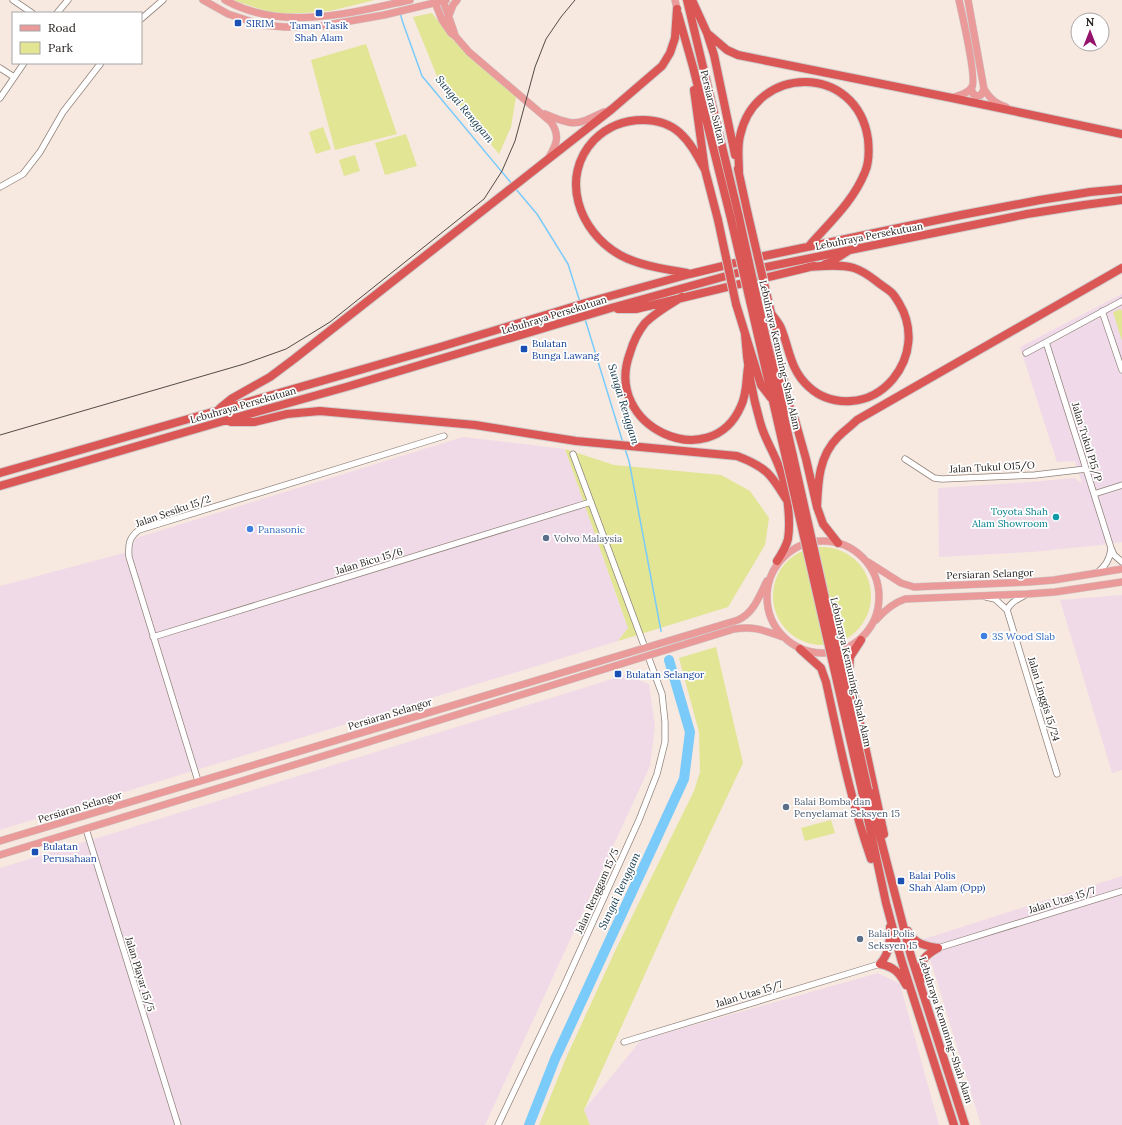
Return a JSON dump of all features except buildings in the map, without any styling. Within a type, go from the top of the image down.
[{"type":"highway","name":"Persiaran Sultan","points":[[687,0],[735,218]]},
{"type":"highway","points":[[692,0],[707,33],[718,72],[748,215],[771,313],[790,409],[795,420],[817,507],[823,524],[838,543]]},
{"type":"highway","name":"Persiaran Sultan","points":[[677,9],[735,218]]},
{"type":"highway","points":[[218,410],[231,398],[276,372],[612,109],[662,66],[670,53],[675,38],[677,9]]},
{"type":"highway","points":[[707,33],[727,50],[738,55],[1022,112],[1122,134]]},
{"type":"highway","points":[[693,67],[694,91],[705,170],[718,220],[736,304],[761,385],[772,400]]},
{"type":"highway","points":[[739,172],[740,135],[750,112],[767,94],[785,85],[798,82],[816,82],[834,89],[848,98],[862,116],[867,132],[869,148],[866,170],[855,192],[844,208],[832,219],[809,246]]},
{"type":"highway","points":[[690,274],[639,263],[620,255],[603,243],[590,229],[577,200],[577,170],[582,156],[587,148],[602,133],[620,123],[632,120],[649,120],[665,123],[680,132],[691,144],[705,170]]},
{"type":"highway","name":"Lebuhraya Persekutuan","points":[[0,473],[440,347],[570,307],[690,274],[809,246],[1033,201],[1090,192],[1122,189]]},
{"type":"highway","name":"Lebuhraya Persekutuan","points":[[0,486],[354,385],[611,308],[737,273],[852,248],[1027,214],[1122,200]]},
{"type":"highway","name":"Lebuhraya Kemuning–Shah Alam","points":[[735,218],[753,300],[772,400],[789,457],[865,791],[882,890],[954,1125]]},
{"type":"highway","points":[[611,308],[636,309],[831,262],[852,248]]},
{"type":"highway","points":[[771,313],[781,327],[791,362],[799,377],[810,389],[824,397],[848,401],[860,400],[873,396],[887,386],[899,371],[908,352],[909,329],[903,310],[892,294],[870,276],[855,268],[829,265],[809,267]]},
{"type":"highway","points":[[817,507],[819,477],[825,457],[830,447],[838,437],[857,420],[1122,268]]},
{"type":"highway","points":[[682,297],[658,312],[644,324],[637,335],[627,359],[625,374],[626,387],[630,400],[637,412],[645,421],[656,430],[680,439],[704,438],[718,432],[730,423],[741,406],[745,393],[748,367]]},
{"type":"highway","name":"Lebuhraya Kemuning–Shah Alam","points":[[753,300],[788,436],[789,457]]},
{"type":"highway","points":[[745,334],[748,367],[755,405],[762,427],[786,487],[789,520],[787,541],[777,562]]},
{"type":"highway","points":[[788,436],[790,409]]},
{"type":"highway","points":[[220,422],[254,422],[287,414],[320,411],[475,425],[576,441],[638,448],[738,456],[767,471],[774,478],[786,499]]},
{"type":"highway","points":[[861,640],[850,657],[849,672],[882,820],[892,881]]},
{"type":"highway","points":[[800,649],[820,668],[826,682],[859,820],[882,890]]},
{"type":"highway","name":"Lebuhraya Kemuning–Shah Alam","points":[[865,791],[892,881],[911,956],[965,1125]]},
{"type":"highway","points":[[890,917],[889,949],[880,964],[894,969],[901,976],[914,997]]},
{"type":"highway","points":[[902,920],[910,937],[919,943],[938,948]]},
{"type":"highway","points":[[924,998],[921,969],[922,960],[938,948]]},
{"type":"main road","points":[[203,0],[228,14],[262,25],[285,27],[317,27],[413,9],[435,1],[444,0],[448,18],[456,37]]},
{"type":"main road","points":[[224,0],[237,7],[264,15],[295,18],[317,18],[410,0]]},
{"type":"main road","points":[[448,18],[453,5],[457,0]]},
{"type":"main road","name":"Persiaran Sultan","points":[[675,0],[677,9]]},
{"type":"main road","points":[[959,0],[970,54],[973,80],[971,88],[973,94],[977,96],[981,95],[984,89]]},
{"type":"main road","points":[[968,0],[984,89],[989,98],[995,103],[1022,112]]},
{"type":"main road","points":[[435,1],[442,20],[451,33],[469,52],[551,122],[556,130],[557,137],[556,143],[548,159]]},
{"type":"main road","points":[[952,98],[965,93],[971,88]]},
{"type":"main road","points":[[539,112],[569,124],[580,123],[612,109]]},
{"type":"main road","points":[[816,541],[838,543],[853,550],[866,561],[874,573],[878,586],[878,606],[873,623],[868,633],[861,640],[841,650],[828,653],[817,653],[800,649],[788,642],[782,636],[774,623],[769,609],[767,581],[777,562],[794,547],[816,541]]},
{"type":"main road","name":"Persiaran Selangor","points":[[866,561],[901,583],[914,587],[1054,580],[1122,569]]},
{"type":"main road","name":"Persiaran Selangor","points":[[0,841],[732,622],[745,616],[753,608],[767,581]]},
{"type":"main road","points":[[873,623],[883,612],[897,601],[905,599],[1055,592],[1122,582]]},
{"type":"main road","name":"Persiaran Selangor","points":[[0,855],[734,629],[749,627],[759,628],[782,636]]},
{"type":"street","points":[[13,0],[31,12]]},
{"type":"street","points":[[58,12],[68,0]]},
{"type":"street","points":[[142,18],[163,0]]},
{"type":"street","points":[[0,98],[23,64]]},
{"type":"street","points":[[0,187],[23,174],[40,152],[63,112],[100,64]]},
{"type":"street","points":[[0,68],[14,77]]},
{"type":"street","points":[[1026,353],[1122,300]]},
{"type":"street","points":[[1102,311],[1122,370]]},
{"type":"street","name":"Jalan Tukul P15/P","points":[[1046,342],[1111,548]]},
{"type":"street","name":"Jalan Sesiku 15/2","points":[[198,781],[129,557],[128,548],[130,540],[134,534],[139,530],[444,436]]},
{"type":"street","points":[[573,454],[645,648]]},
{"type":"street","name":"Jalan Tukul O15/O","points":[[905,459],[934,478],[942,479],[1035,475],[1086,469]]},
{"type":"street","points":[[1094,494],[1122,485]]},
{"type":"street","name":"Jalan Bicu 15/6","points":[[153,637],[591,502]]},
{"type":"street","points":[[1111,548],[1114,555],[1122,562]]},
{"type":"street","points":[[1096,573],[1107,562],[1110,556],[1111,548]]},
{"type":"street","points":[[982,596],[995,599],[1007,610],[1014,601],[1027,594]]},
{"type":"street","name":"Jalan Linggis 15/24","points":[[1007,610],[1057,774]]},
{"type":"street","name":"Jalan Renggam 15/5","points":[[498,1125],[559,996],[632,834],[657,774],[665,742],[665,722],[662,694],[648,656]]},
{"type":"street","name":"Jalan Playar 15/5","points":[[86,829],[178,1125]]},
{"type":"street","name":"Jalan Utas 15/7","points":[[938,948],[1122,891]]},
{"type":"street","name":"Jalan Utas 15/7","points":[[624,1042],[880,964]]},
{"type":"shaded area","points":[[1122,294],[1122,542],[1101,545],[1075,461],[1057,462],[1020,347]]},
{"type":"shaded area","points":[[463,437],[565,449],[628,628],[618,641],[0,830],[0,586],[131,551],[136,538]]},
{"type":"shaded area","points":[[1074,478],[1082,483],[1101,545],[1032,552],[939,557],[938,488]]},
{"type":"shaded area","points":[[1122,595],[1122,770],[1112,773],[1060,600]]},
{"type":"shaded area","points":[[625,675],[649,684],[655,726],[650,766],[485,1125],[0,1125],[0,868]]},
{"type":"shaded area","points":[[1122,876],[1122,1125],[981,1125],[924,939]]},
{"type":"shaded area","points":[[878,973],[900,984],[939,1125],[590,1125],[584,1110],[641,1040]]},
{"type":"green space","points":[[233,0],[375,0],[330,11],[288,14],[266,11]]},
{"type":"green space","points":[[432,13],[451,38],[516,97],[511,127],[499,154],[439,81],[413,17]]},
{"type":"green space","points":[[366,44],[397,134],[335,150],[311,60]]},
{"type":"green space","points":[[323,127],[331,149],[316,154],[309,132]]},
{"type":"green space","points":[[406,134],[417,166],[385,175],[375,143]]},
{"type":"green space","points":[[355,155],[360,171],[344,176],[339,160]]},
{"type":"green space","points":[[1121,309],[1122,312],[1122,341],[1113,312]]},
{"type":"green space","points":[[565,449],[614,465],[721,475],[750,491],[769,518],[765,545],[728,607],[618,641],[628,628]]},
{"type":"green space","points":[[822,547],[841,551],[857,561],[867,577],[871,596],[867,615],[857,631],[841,641],[822,645],[803,641],[787,631],[777,615],[773,596],[777,577],[787,561],[803,551]]},
{"type":"green space","points":[[716,647],[743,763],[676,905],[584,1110],[590,1125],[539,1125],[566,1058],[616,949],[694,791],[700,772],[699,732],[679,658]]},
{"type":"green space","points":[[831,820],[835,833],[805,841],[801,828]]},
{"type":"waterway","name":"Sungai Renggam","points":[[400,13],[422,76],[512,184]]},
{"type":"waterway","name":"Sungai Renggam","points":[[515,188],[537,214],[568,264],[580,302]]},
{"type":"waterway","name":"Sungai Renggam","points":[[585,319],[623,443]]},
{"type":"waterway","name":"Sungai Renggam","points":[[625,449],[629,461],[661,631]]},
{"type":"waterway","name":"Sungai Renggam","points":[[529,1125],[555,1059],[684,779],[690,732],[669,660]]},
{"type":"tram line","points":[[0,435],[244,364],[286,349],[330,322],[484,199],[502,171],[515,141],[535,67],[546,39],[575,0]]},
{"type":"place","name":"Taman Tasik Shah Alam","points":[[319,13]]},
{"type":"place","name":"SIRIM","points":[[238,23]]},
{"type":"place","name":"Bulatan Bunga Lawang","points":[[524,349]]},
{"type":"place","name":"Toyota Shah Alam Showroom","points":[[1056,517]]},
{"type":"place","name":"Panasonic","points":[[250,529]]},
{"type":"place","name":"Volvo Malaysia","points":[[546,538]]},
{"type":"place","name":"3S Wood Slab","points":[[984,636]]},
{"type":"place","name":"Bulatan Selangor","points":[[618,674]]},
{"type":"place","name":"Balai Bomba dan Penyelamat Seksyen 15","points":[[786,807]]},
{"type":"place","name":"Bulatan Perusahaan","points":[[35,852]]},
{"type":"place","name":"Balai Polis Shah Alam (Opp)","points":[[901,881]]},
{"type":"place","name":"Balai Polis Seksyen 15","points":[[860,939]]}]
